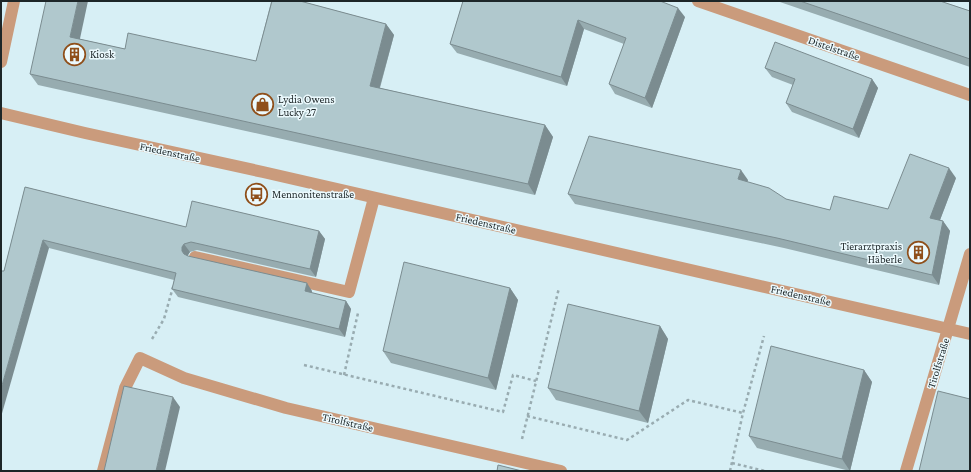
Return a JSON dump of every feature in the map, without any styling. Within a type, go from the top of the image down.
[{"type":"street","points":[[1,62],[14,1]]},
{"type":"street","name":"Distelstraße","points":[[698,1],[970,95]]},
{"type":"street","name":"Friedenstraße","points":[[1,113],[85,134],[374,198],[970,334]]},
{"type":"street","points":[[195,257],[349,292],[374,198]]},
{"type":"street","name":"Tirolfstraße","points":[[906,471],[970,254]]},
{"type":"street","points":[[103,471],[125,388],[140,358]]},
{"type":"street","name":"Tirolfstraße","points":[[140,358],[184,378],[286,408],[561,471]]},
{"type":"path","points":[[140,358],[164,319],[174,282]]},
{"type":"path","points":[[516,461],[559,288]]},
{"type":"path","points":[[344,375],[362,300],[349,292]]},
{"type":"path","points":[[730,471],[743,413],[764,336]]},
{"type":"path","points":[[304,365],[502,412],[513,375],[536,381]]},
{"type":"path","points":[[528,416],[627,440],[688,400],[743,413]]},
{"type":"path","points":[[732,463],[765,471]]},
{"type":"building","points":[[46,1],[78,1],[70,37],[125,49],[128,33],[256,61],[272,1],[300,1],[386,24],[370,86],[545,125],[528,184],[30,74]]},
{"type":"building","points":[[463,1],[660,1],[678,8],[645,98],[609,84],[626,38],[578,20],[561,77],[450,44]]},
{"type":"building","points":[[800,1],[940,1],[970,11],[970,59]]},
{"type":"building","points":[[775,42],[872,79],[853,129],[786,103],[795,79],[765,68]]},
{"type":"building","points":[[589,136],[741,170],[738,179],[769,188],[786,199],[830,210],[834,196],[888,209],[910,154],[949,168],[930,218],[943,221],[932,275],[777,238],[568,194]]},
{"type":"building","points":[[25,187],[186,227],[192,201],[319,231],[310,269],[191,242],[184,244],[182,251],[188,256],[307,283],[305,291],[346,301],[339,329],[172,289],[176,273],[43,240],[1,389],[1,271],[4,271]]},
{"type":"building","points":[[404,262],[510,288],[488,378],[383,351]]},
{"type":"building","points":[[568,304],[660,326],[639,411],[548,388]]},
{"type":"building","points":[[771,346],[864,370],[842,459],[749,436]]},
{"type":"building","points":[[124,386],[173,397],[156,471],[104,471]]},
{"type":"building","points":[[938,391],[970,399],[970,471],[919,471]]},
{"type":"building","points":[[498,465],[522,471],[497,471]]},
{"type":"place","name":"Kiosk","points":[[75,54]]},
{"type":"place","name":"Lydia Owens Lucky 27","points":[[263,105]]},
{"type":"place","name":"Mennonitenstraße","points":[[257,194]]},
{"type":"place","name":"Tierarztpraxis Häberle","points":[[918,252]]}]
